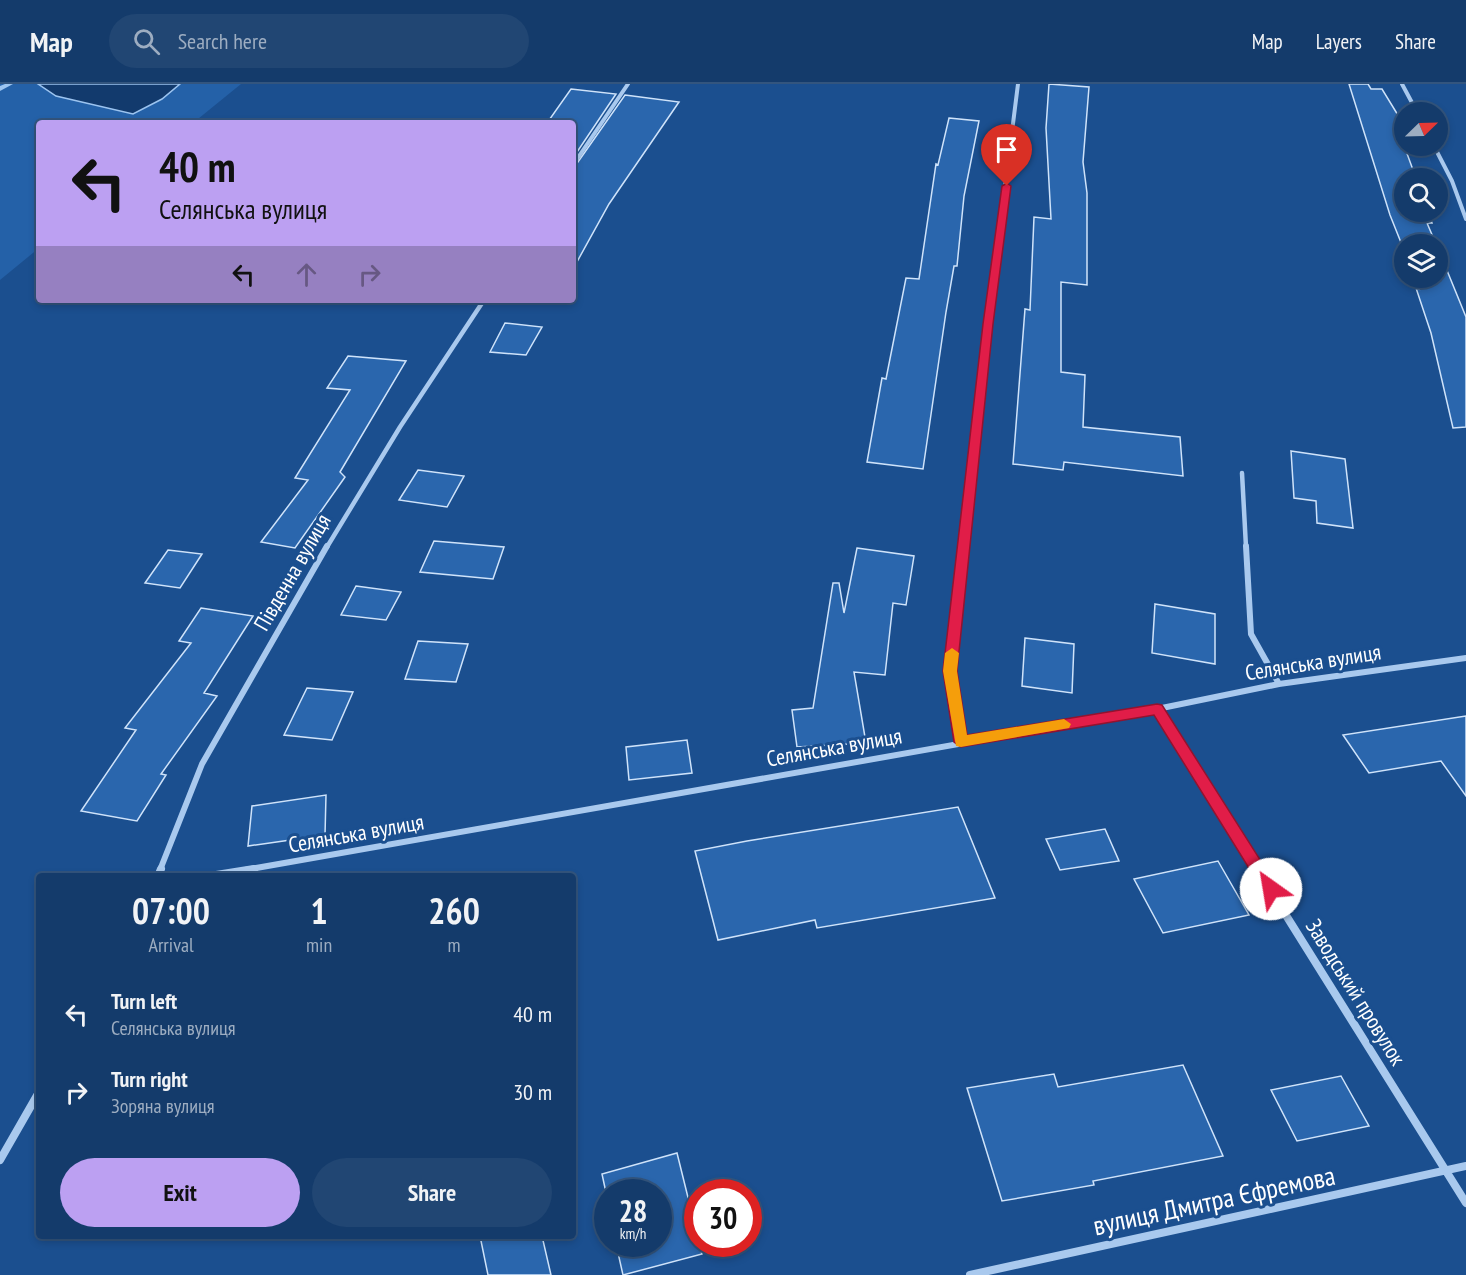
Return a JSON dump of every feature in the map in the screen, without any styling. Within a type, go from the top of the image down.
[{"type":"street","points":[[576,161],[628,84]]},
{"type":"street","points":[[961,742],[950,671],[988,324],[1018,84]]},
{"type":"street","points":[[1402,84],[1412,102]]},
{"type":"street","points":[[1439,156],[1452,181],[1466,219]]},
{"type":"street","name":"Південна вулиця","points":[[159,873],[202,764],[369,477],[482,303]]},
{"type":"street","points":[[1242,473],[1251,634],[1279,684]]},
{"type":"street","name":"Селянська вулиця","points":[[228,873],[443,837],[961,742],[1157,709],[1279,684],[1466,658]]},
{"type":"street","name":"Заводський провулок","points":[[1157,709],[1466,1203]]},
{"type":"street","points":[[0,1160],[36,1097]]},
{"type":"street","name":"вулиця Дмитра Єфремова","points":[[970,1275],[1466,1166]]},
{"type":"shaded area","points":[[0,84],[38,84],[56,96],[162,99],[180,84],[241,84],[197,120],[36,120],[36,250],[0,280]]},
{"type":"shaded area","points":[[38,84],[180,84],[162,99],[133,114],[56,96]]},
{"type":"building","points":[[1049,84],[1089,87],[1083,162],[1087,193],[1087,285],[1061,282],[1061,372],[1085,375],[1083,427],[1180,437],[1183,476],[1064,462],[1063,470],[1013,464],[1025,309],[1030,310],[1034,217],[1051,219],[1046,128]]},
{"type":"building","points":[[1349,84],[1368,84],[1371,89],[1382,89],[1394,109],[1394,156],[1408,156],[1412,168],[1394,168],[1394,222],[1432,222],[1427,223],[1432,234],[1398,234]]},
{"type":"building","points":[[571,89],[616,94],[576,154],[576,120],[549,120]]},
{"type":"building","points":[[625,95],[679,102],[609,204],[576,264],[576,165]]},
{"type":"building","points":[[949,118],[979,121],[964,196],[957,266],[954,266],[946,312],[923,469],[867,462],[882,378],[886,379],[906,278],[919,279],[936,164],[938,165]]},
{"type":"building","points":[[1448,273],[1466,317],[1466,427],[1453,428],[1431,333],[1416,288],[1448,288]]},
{"type":"building","points":[[505,323],[542,327],[526,355],[490,352]]},
{"type":"building","points":[[348,356],[406,361],[340,472],[345,477],[295,548],[261,542],[308,480],[295,478],[350,390],[327,388]]},
{"type":"building","points":[[1291,451],[1345,459],[1353,528],[1317,523],[1316,501],[1294,498]]},
{"type":"building","points":[[418,470],[464,476],[447,507],[399,500]]},
{"type":"building","points":[[434,541],[504,547],[493,579],[420,572]]},
{"type":"building","points":[[857,548],[914,556],[906,605],[893,603],[885,675],[854,672],[866,743],[797,747],[792,710],[813,708],[833,583],[839,583],[844,613]]},
{"type":"building","points":[[168,550],[202,554],[180,588],[145,583]]},
{"type":"building","points":[[356,586],[401,592],[386,620],[341,615]]},
{"type":"building","points":[[1155,604],[1215,614],[1215,664],[1152,653]]},
{"type":"building","points":[[201,608],[253,616],[204,693],[217,696],[161,774],[166,775],[137,821],[81,811],[136,730],[125,728],[191,643],[179,641]]},
{"type":"building","points":[[1025,638],[1074,644],[1072,693],[1022,686]]},
{"type":"building","points":[[418,641],[468,644],[456,682],[405,679]]},
{"type":"building","points":[[307,688],[353,692],[332,740],[284,735]]},
{"type":"building","points":[[1466,716],[1466,796],[1441,761],[1369,773],[1343,735]]},
{"type":"building","points":[[687,740],[692,773],[629,780],[626,747]]},
{"type":"building","points":[[326,795],[325,835],[248,846],[252,806]]},
{"type":"building","points":[[958,807],[995,898],[817,928],[815,920],[718,940],[695,851]]},
{"type":"building","points":[[1105,829],[1119,861],[1060,870],[1046,839]]},
{"type":"building","points":[[1218,861],[1249,915],[1163,933],[1134,879]]},
{"type":"building","points":[[1183,1065],[1223,1156],[1093,1181],[1094,1185],[1002,1201],[967,1088],[1054,1074],[1058,1087]]},
{"type":"building","points":[[1341,1076],[1369,1126],[1297,1141],[1271,1090]]},
{"type":"building","points":[[677,1153],[684,1181],[684,1257],[691,1257],[623,1275],[619,1257],[672,1257],[672,1179],[603,1179],[602,1174]]},
{"type":"building","points":[[481,1239],[543,1239],[551,1275],[488,1275]]},
{"type":"waterway","points":[[0,89],[10,84]]},
{"type":"slow traffic","points":[[952,653],[950,671],[961,742],[1064,724]]},
{"type":"route","points":[[1007,186],[988,324],[950,671],[961,742],[1157,709],[1271,889]]}]
